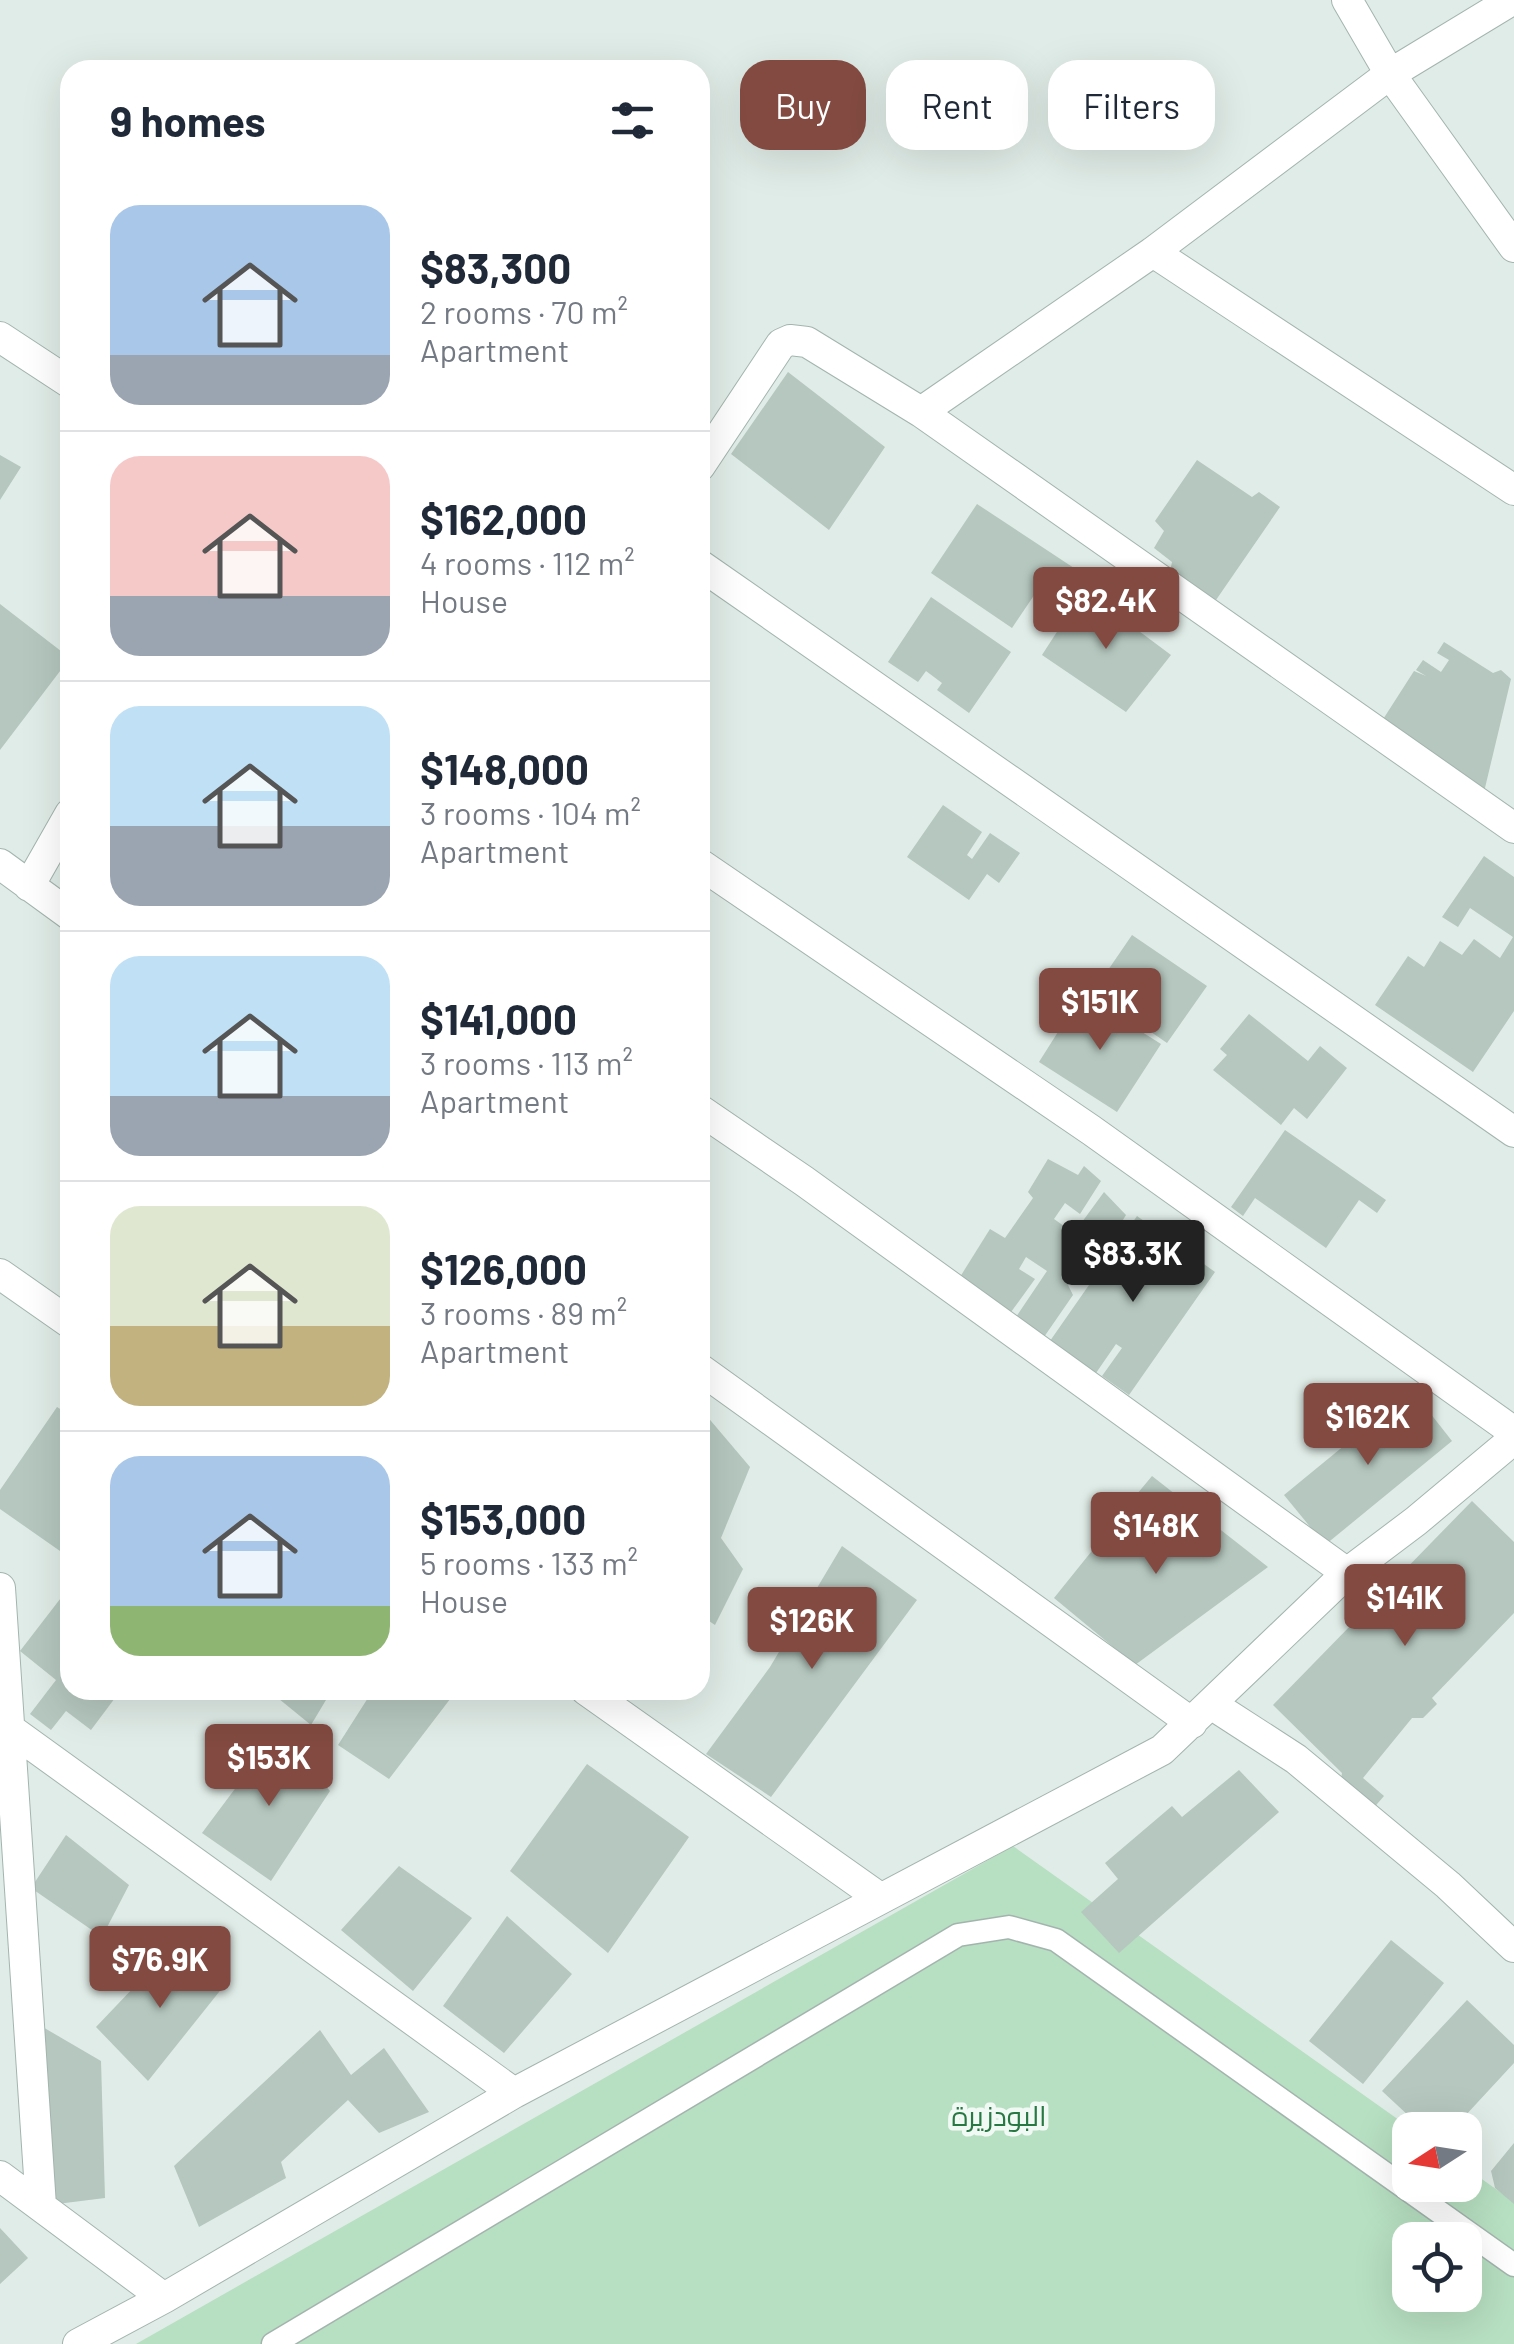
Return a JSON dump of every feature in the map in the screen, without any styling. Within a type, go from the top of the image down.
[{"type":"street","points":[[1347,0],[1390,74],[1514,247]]},
{"type":"street","points":[[921,412],[1153,252],[1390,74],[1512,0]]},
{"type":"street","points":[[1153,252],[1514,490]]},
{"type":"street","points":[[0,337],[60,376]]},
{"type":"street","points":[[710,451],[781,344],[790,340],[808,342],[921,412],[1514,828]]},
{"type":"street","points":[[710,572],[1514,1132]]},
{"type":"street","points":[[30,886],[60,832]]},
{"type":"street","points":[[0,864],[60,908]]},
{"type":"street","points":[[78,2344],[164,2298],[514,2093],[1162,1750],[1347,1573],[1416,1521],[1514,1435],[1091,1130],[710,871]]},
{"type":"street","points":[[710,1117],[1347,1573]]},
{"type":"street","points":[[0,1274],[60,1317]]},
{"type":"street","points":[[710,1376],[1201,1714],[1296,1759],[1448,1886],[1514,1947]]},
{"type":"street","points":[[0,1588],[5,1726],[41,2206]]},
{"type":"street","points":[[600,1700],[880,1898]]},
{"type":"street","points":[[5,1726],[514,2093]]},
{"type":"street","points":[[0,2176],[164,2298]]},
{"type":"lane","points":[[273,2344],[958,1935],[1009,1927],[1056,1940],[1514,2265]]},
{"type":"green space","name":"البودزيرة","points":[[1013,1846],[1392,2115],[1392,2202],[1482,2202],[1482,2179],[1514,2202],[1514,2344],[136,2344]]},
{"type":"building","points":[[788,372],[885,447],[829,530],[731,454]]},
{"type":"building","points":[[0,455],[21,467],[0,500]]},
{"type":"building","points":[[1197,460],[1252,497],[1259,492],[1280,507],[1216,600],[1170,571],[1172,562],[1154,548],[1164,531],[1155,521]]},
{"type":"building","points":[[977,504],[1074,568],[1054,599],[1039,588],[1012,628],[931,573]]},
{"type":"building","points":[[1084,590],[1171,655],[1126,712],[1042,655]]},
{"type":"building","points":[[931,597],[1011,652],[969,713],[937,690],[942,683],[926,671],[918,682],[888,662]]},
{"type":"building","points":[[0,604],[60,650],[60,671],[0,750]]},
{"type":"building","points":[[1444,642],[1493,673],[1501,670],[1511,679],[1484,792],[1380,724],[1414,671],[1426,676],[1416,670],[1423,660],[1441,672],[1449,660],[1437,653]]},
{"type":"building","points":[[943,805],[982,832],[967,855],[972,859],[990,833],[1020,853],[999,883],[987,874],[969,900],[907,857]]},
{"type":"building","points":[[1484,856],[1514,877],[1514,1011],[1473,1072],[1375,1005],[1408,956],[1424,967],[1440,941],[1462,955],[1474,939],[1500,958],[1513,937],[1470,908],[1458,927],[1442,917]]},
{"type":"building","points":[[1132,935],[1207,986],[1167,1043],[1093,992]]},
{"type":"building","points":[[1082,994],[1161,1044],[1117,1112],[1039,1062]]},
{"type":"building","points":[[1249,1014],[1308,1061],[1320,1046],[1347,1068],[1307,1119],[1294,1108],[1281,1125],[1213,1070],[1227,1055],[1220,1049]]},
{"type":"building","points":[[1285,1130],[1386,1200],[1377,1213],[1359,1200],[1326,1248],[1255,1198],[1243,1216],[1231,1207]]},
{"type":"building","points":[[1048,1159],[1078,1175],[1084,1166],[1101,1181],[1080,1214],[1065,1203],[1054,1219],[1074,1233],[1104,1192],[1126,1215],[1105,1249],[1096,1245],[1068,1285],[1073,1295],[1044,1337],[1016,1317],[1047,1271],[1026,1257],[1019,1269],[1035,1279],[1011,1312],[960,1277],[990,1229],[1005,1238],[1033,1198],[1028,1192]]},
{"type":"building","points":[[1137,1216],[1215,1272],[1129,1395],[1102,1376],[1122,1348],[1116,1344],[1096,1373],[1050,1341]]},
{"type":"building","points":[[1412,1390],[1452,1441],[1325,1545],[1284,1495]]},
{"type":"building","points":[[57,1407],[60,1409],[60,1551],[0,1509],[0,1490]]},
{"type":"building","points":[[710,1420],[750,1467],[721,1538],[743,1569],[715,1625],[710,1622]]},
{"type":"building","points":[[1152,1476],[1268,1567],[1135,1665],[1054,1598],[1120,1516],[1143,1546],[1155,1536],[1147,1525],[1158,1510],[1137,1494]]},
{"type":"building","points":[[1472,1501],[1514,1542],[1514,1613],[1432,1698],[1437,1704],[1423,1718],[1412,1718],[1363,1778],[1384,1796],[1371,1811],[1340,1785],[1342,1773],[1273,1705]]},
{"type":"building","points":[[842,1546],[917,1600],[771,1797],[706,1754],[770,1667]]},
{"type":"building","points":[[60,1599],[60,1700],[114,1700],[91,1730],[66,1711],[51,1730],[30,1714],[56,1680],[20,1651]]},
{"type":"building","points":[[280,1700],[326,1700],[311,1725]]},
{"type":"building","points":[[367,1700],[449,1700],[389,1779],[338,1745]]},
{"type":"building","points":[[278,1731],[330,1791],[271,1881],[202,1833]]},
{"type":"building","points":[[587,1764],[689,1837],[608,1953],[510,1871]]},
{"type":"building","points":[[1239,1770],[1279,1812],[1119,1953],[1081,1912],[1118,1879],[1105,1863],[1172,1806],[1182,1817]]},
{"type":"building","points":[[66,1835],[129,1885],[102,1937],[31,1888]]},
{"type":"building","points":[[399,1866],[472,1918],[413,1991],[341,1930]]},
{"type":"building","points":[[507,1916],[572,1974],[504,2053],[443,2006]]},
{"type":"building","points":[[1391,1940],[1444,1983],[1363,2084],[1309,2041]]},
{"type":"building","points":[[175,1944],[223,1987],[148,2081],[96,2027]]},
{"type":"building","points":[[1467,2000],[1514,2045],[1514,2063],[1469,2112],[1405,2112],[1382,2091]]},
{"type":"building","points":[[29,2019],[101,2061],[105,2198],[41,2206]]},
{"type":"building","points":[[320,2030],[351,2075],[384,2048],[429,2112],[379,2133],[348,2100],[281,2162],[286,2178],[199,2227],[174,2166]]},
{"type":"building","points":[[1514,2143],[1514,2204],[1495,2188],[1491,2171]]},
{"type":"building","points":[[0,2228],[28,2258],[0,2284]]}]
